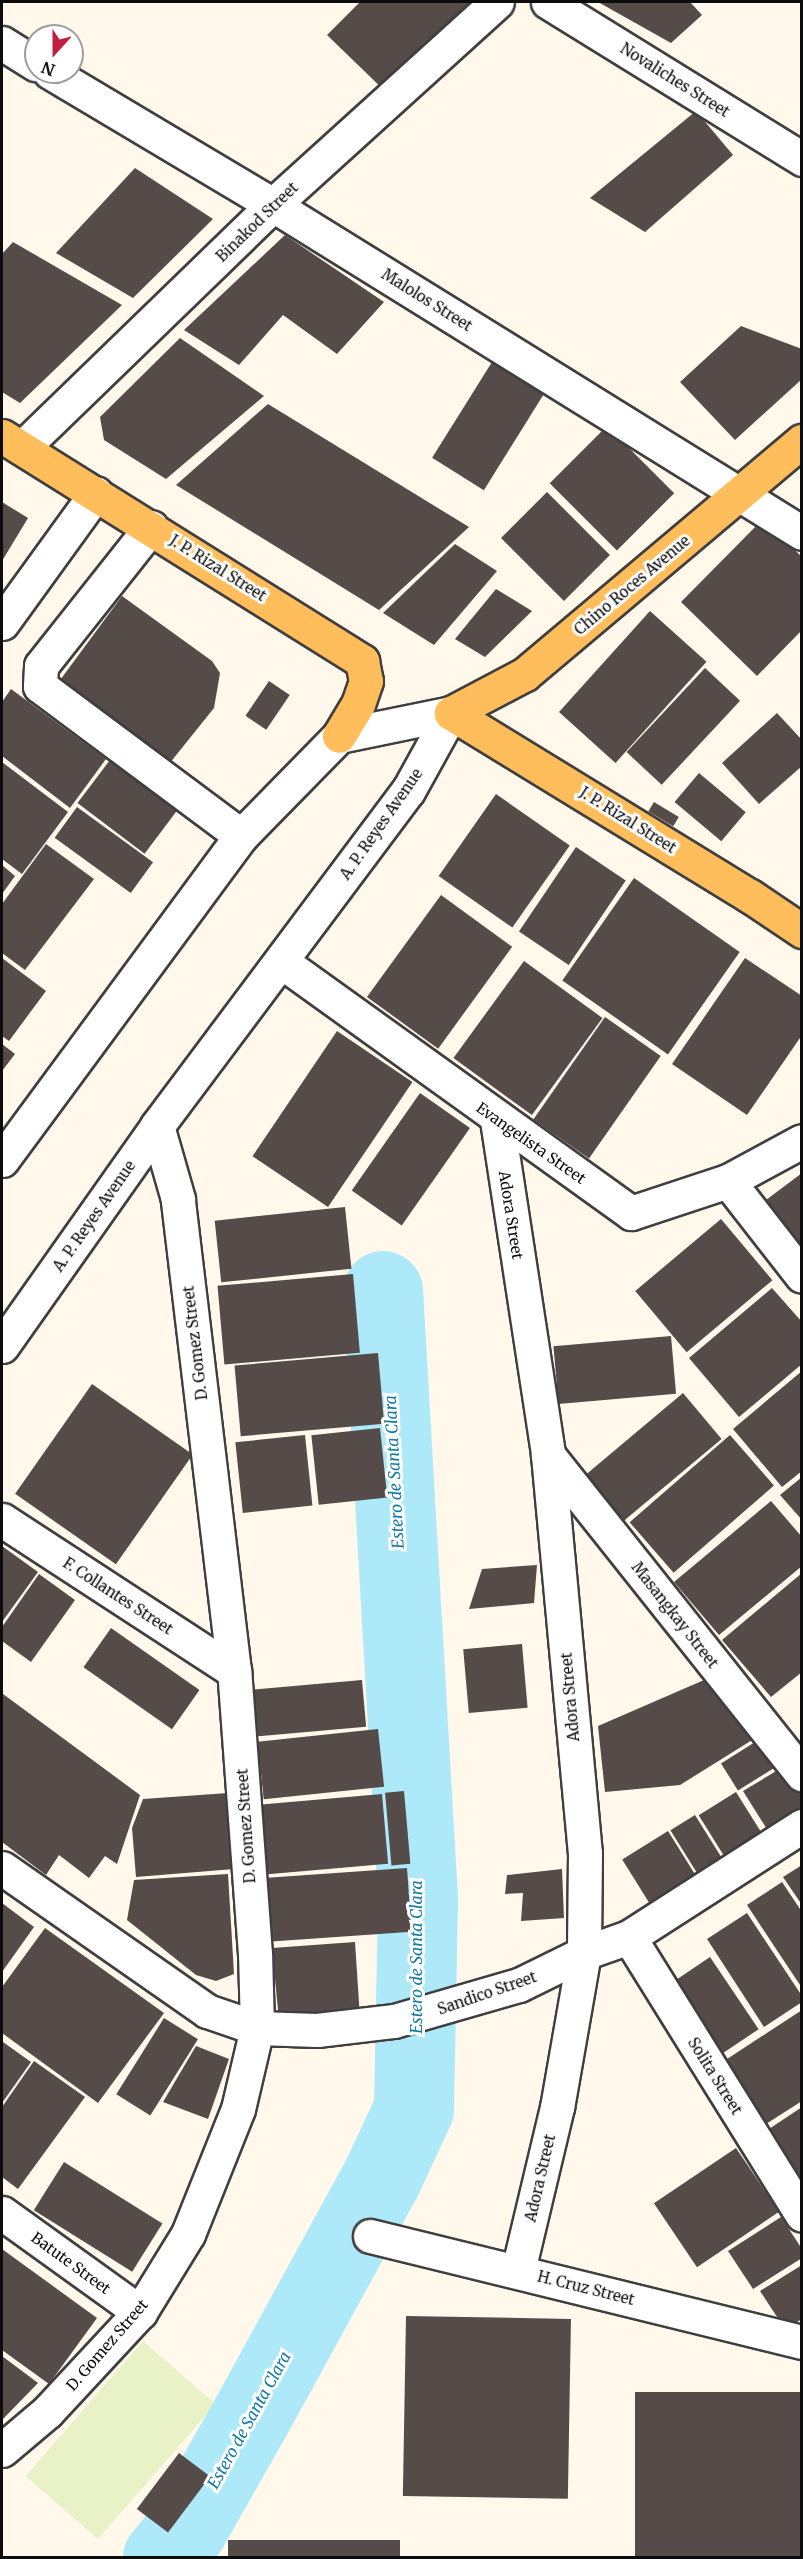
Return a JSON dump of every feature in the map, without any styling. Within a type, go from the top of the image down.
[{"type":"main road","name":"Chino Roces Avenue","points":[[451,713],[525,674],[741,495],[801,441]]},
{"type":"main road","name":"J. P. Rizal Street","points":[[12,442],[362,661],[366,681],[358,704],[339,736]]},
{"type":"main road","name":"J. P. Rizal Street","points":[[451,713],[750,896],[801,932]]},
{"type":"street","name":"Binakod Street","points":[[12,442],[496,2]]},
{"type":"street","name":"Novaliches Street","points":[[548,2],[801,159]]},
{"type":"street","points":[[2,43],[24,57]]},
{"type":"street","name":"Malolos Street","points":[[70,84],[273,205],[801,533]]},
{"type":"street","points":[[2,623],[96,493]]},
{"type":"street","points":[[151,527],[41,666],[40,686],[241,836]]},
{"type":"street","points":[[2,1160],[241,836],[339,736],[451,713]]},
{"type":"street","name":"A. P. Reyes Avenue","points":[[2,1346],[157,1126],[282,963],[408,791],[451,713]]},
{"type":"street","name":"Evangelista Street","points":[[282,963],[497,1120],[631,1213],[728,1181],[801,1141]]},
{"type":"street","name":"Adora Street","points":[[497,1120],[548,1455],[585,1853],[584,1953],[557,2107],[518,2271]]},
{"type":"street","name":"D. Gomez Street","points":[[2,2450],[48,2412],[140,2312],[188,2234],[238,2109],[257,2028],[255,1954],[234,1671],[178,1199],[157,1126]]},
{"type":"street","points":[[728,1181],[801,1276]]},
{"type":"street","name":"Masangkay Street","points":[[548,1455],[801,1774]]},
{"type":"street","name":"F. Collantes Street","points":[[2,1520],[234,1671]]},
{"type":"street","name":"Sandico Street","points":[[2,1868],[207,2011],[257,2028],[317,2030],[394,2021],[446,2008],[519,1985],[584,1953],[629,1937],[801,1827]]},
{"type":"street","name":"Solita Street","points":[[629,1937],[801,2215]]},
{"type":"street","name":"Batute Street","points":[[2,2213],[140,2312]]},
{"type":"street","name":"H. Cruz Street","points":[[370,2236],[801,2342]]},
{"type":"green space","points":[[143,2341],[215,2404],[98,2539],[26,2476]]},
{"type":"building","points":[[360,2],[479,2],[389,95],[327,35]]},
{"type":"building","points":[[598,2],[690,2],[702,15],[671,43]]},
{"type":"building","points":[[696,111],[733,155],[645,232],[590,198]]},
{"type":"building","points":[[135,168],[213,219],[133,298],[56,253]]},
{"type":"building","points":[[285,235],[384,302],[337,354],[283,315],[239,365],[184,330]]},
{"type":"building","points":[[13,242],[122,305],[20,403],[2,392],[2,254]]},
{"type":"building","points":[[741,326],[802,349],[802,379],[735,440],[680,382]]},
{"type":"building","points":[[180,338],[264,396],[166,479],[104,440],[100,417]]},
{"type":"building","points":[[492,362],[544,394],[484,490],[432,458]]},
{"type":"building","points":[[268,404],[469,527],[379,610],[176,485]]},
{"type":"building","points":[[607,426],[674,493],[617,550],[550,483]]},
{"type":"building","points":[[547,492],[610,555],[564,601],[501,538]]},
{"type":"building","points":[[2,502],[28,518],[2,561]]},
{"type":"building","points":[[763,519],[802,557],[802,630],[757,676],[681,602]]},
{"type":"building","points":[[455,544],[497,571],[434,645],[383,613]]},
{"type":"building","points":[[496,589],[532,611],[485,657],[455,639]]},
{"type":"building","points":[[122,596],[212,661],[220,673],[214,708],[165,769],[55,687]]},
{"type":"building","points":[[650,611],[706,662],[615,763],[559,712]]},
{"type":"building","points":[[705,668],[740,701],[662,785],[627,752]]},
{"type":"building","points":[[269,681],[290,695],[266,730],[246,716]]},
{"type":"building","points":[[11,689],[106,759],[70,808],[2,756],[2,702]]},
{"type":"building","points":[[777,713],[802,740],[802,766],[759,804],[722,763]]},
{"type":"building","points":[[113,756],[180,807],[145,854],[77,803]]},
{"type":"building","points":[[2,762],[68,812],[22,874],[2,859]]},
{"type":"building","points":[[699,773],[746,812],[721,841],[675,802]]},
{"type":"building","points":[[496,794],[570,846],[512,928],[439,876]]},
{"type":"building","points":[[654,802],[679,817],[673,826],[648,811]]},
{"type":"building","points":[[77,807],[153,862],[131,893],[55,838]]},
{"type":"building","points":[[46,844],[94,879],[25,970],[2,953],[2,904]]},
{"type":"building","points":[[576,847],[626,881],[569,965],[519,932]]},
{"type":"building","points":[[2,865],[15,876],[2,894]]},
{"type":"building","points":[[634,878],[740,952],[668,1054],[562,980]]},
{"type":"building","points":[[441,895],[512,947],[438,1049],[367,997]]},
{"type":"building","points":[[2,958],[46,991],[9,1041],[2,1036]]},
{"type":"building","points":[[745,958],[802,996],[802,1035],[747,1115],[672,1064]]},
{"type":"building","points":[[524,961],[602,1018],[532,1115],[453,1058]]},
{"type":"building","points":[[605,1017],[661,1056],[589,1158],[533,1119]]},
{"type":"building","points":[[337,1031],[412,1082],[328,1207],[253,1156]]},
{"type":"building","points":[[2,1044],[15,1054],[2,1071]]},
{"type":"building","points":[[420,1093],[470,1128],[402,1225],[352,1190]]},
{"type":"building","points":[[802,1173],[802,1263],[758,1206]]},
{"type":"building","points":[[345,1207],[351,1269],[221,1282],[215,1221]]},
{"type":"building","points":[[721,1219],[772,1280],[687,1352],[635,1291]]},
{"type":"building","points":[[353,1274],[360,1353],[224,1365],[218,1286]]},
{"type":"building","points":[[772,1288],[802,1322],[802,1364],[739,1417],[689,1358]]},
{"type":"building","points":[[671,1336],[676,1394],[559,1404],[553,1346]]},
{"type":"building","points":[[378,1353],[384,1424],[241,1436],[235,1366]]},
{"type":"building","points":[[802,1371],[802,1471],[782,1487],[733,1429]]},
{"type":"building","points":[[92,1384],[193,1455],[116,1564],[15,1494]]},
{"type":"building","points":[[683,1393],[722,1439],[624,1521],[586,1475]]},
{"type":"building","points":[[380,1428],[387,1498],[319,1505],[311,1435]]},
{"type":"building","points":[[305,1435],[312,1506],[243,1513],[235,1442]]},
{"type":"building","points":[[730,1435],[774,1486],[674,1573],[630,1522]]},
{"type":"building","points":[[802,1477],[802,1520],[780,1495]]},
{"type":"building","points":[[771,1501],[802,1537],[802,1566],[719,1635],[674,1582]]},
{"type":"building","points":[[2,1546],[38,1572],[2,1622]]},
{"type":"building","points":[[537,1565],[534,1603],[469,1609],[482,1569]]},
{"type":"building","points":[[802,1573],[802,1672],[771,1697],[722,1640]]},
{"type":"building","points":[[39,1574],[75,1600],[31,1662],[2,1641],[2,1627]]},
{"type":"building","points":[[111,1628],[199,1690],[172,1729],[83,1667]]},
{"type":"building","points":[[522,1644],[528,1708],[469,1713],[463,1649]]},
{"type":"building","points":[[711,1677],[757,1737],[680,1785],[605,1792],[598,1726]]},
{"type":"building","points":[[362,1680],[366,1727],[256,1736],[251,1690]]},
{"type":"building","points":[[3,1694],[140,1795],[117,1864],[105,1856],[89,1878],[59,1855],[46,1875],[2,1842]]},
{"type":"building","points":[[378,1729],[384,1787],[264,1799],[258,1742]]},
{"type":"building","points":[[760,1739],[777,1766],[738,1791],[721,1763]]},
{"type":"building","points":[[783,1767],[802,1797],[802,1815],[770,1834],[743,1791]]},
{"type":"building","points":[[404,1791],[410,1864],[391,1865],[385,1793]]},
{"type":"building","points":[[736,1792],[764,1836],[726,1859],[699,1815]]},
{"type":"building","points":[[228,1793],[234,1869],[136,1877],[132,1828],[143,1799]]},
{"type":"building","points":[[382,1794],[388,1864],[268,1874],[261,1805]]},
{"type":"building","points":[[695,1815],[724,1861],[699,1876],[670,1830]]},
{"type":"building","points":[[668,1831],[697,1878],[651,1906],[622,1860]]},
{"type":"building","points":[[802,1865],[802,1905],[783,1877]]},
{"type":"building","points":[[407,1868],[411,1932],[272,1942],[267,1878]]},
{"type":"building","points":[[562,1869],[564,1918],[521,1921],[523,1893],[505,1894],[507,1875]]},
{"type":"building","points":[[228,1874],[234,1974],[216,1981],[196,1975],[127,1920],[134,1880]]},
{"type":"building","points":[[782,1882],[802,1912],[802,1988],[747,1905]]},
{"type":"building","points":[[2,1903],[34,1927],[2,1972]]},
{"type":"building","points":[[747,1913],[802,1996],[802,2002],[764,2027],[707,1939]]},
{"type":"building","points":[[45,1928],[164,2013],[98,2103],[2,2033],[2,1987]]},
{"type":"building","points":[[355,1942],[360,2018],[283,2017],[278,2010],[272,1948]]},
{"type":"building","points":[[710,1957],[759,2029],[714,2059],[665,1987]]},
{"type":"building","points":[[802,2010],[802,2101],[766,2124],[724,2061]]},
{"type":"building","points":[[164,2018],[198,2039],[150,2116],[116,2094]]},
{"type":"building","points":[[3,2042],[31,2062],[2,2103],[2,2044]]},
{"type":"building","points":[[196,2046],[229,2059],[208,2119],[163,2102]]},
{"type":"building","points":[[34,2061],[85,2097],[18,2189],[2,2177],[2,2107]]},
{"type":"building","points":[[802,2107],[802,2179],[769,2129]]},
{"type":"building","points":[[736,2148],[779,2212],[697,2267],[654,2203]]},
{"type":"building","points":[[64,2162],[162,2223],[132,2272],[34,2210]]},
{"type":"building","points":[[781,2217],[802,2249],[802,2258],[753,2289],[728,2251]]},
{"type":"building","points":[[2,2249],[97,2318],[49,2384],[2,2350]]},
{"type":"building","points":[[802,2265],[802,2319],[785,2329],[760,2291]]},
{"type":"building","points":[[406,2316],[571,2319],[568,2499],[403,2496]]},
{"type":"building","points":[[2,2356],[38,2383],[2,2420]]},
{"type":"building","points":[[635,2392],[802,2392],[802,2558],[635,2558]]},
{"type":"building","points":[[179,2453],[210,2476],[168,2532],[137,2509]]},
{"type":"building","points":[[228,2540],[400,2540],[400,2558],[228,2558]]},
{"type":"waterway","name":"Estero de Santa Clara","points":[[163,2558],[188,2528],[250,2419],[382,2178],[414,2109],[418,1899],[383,1291]]}]
